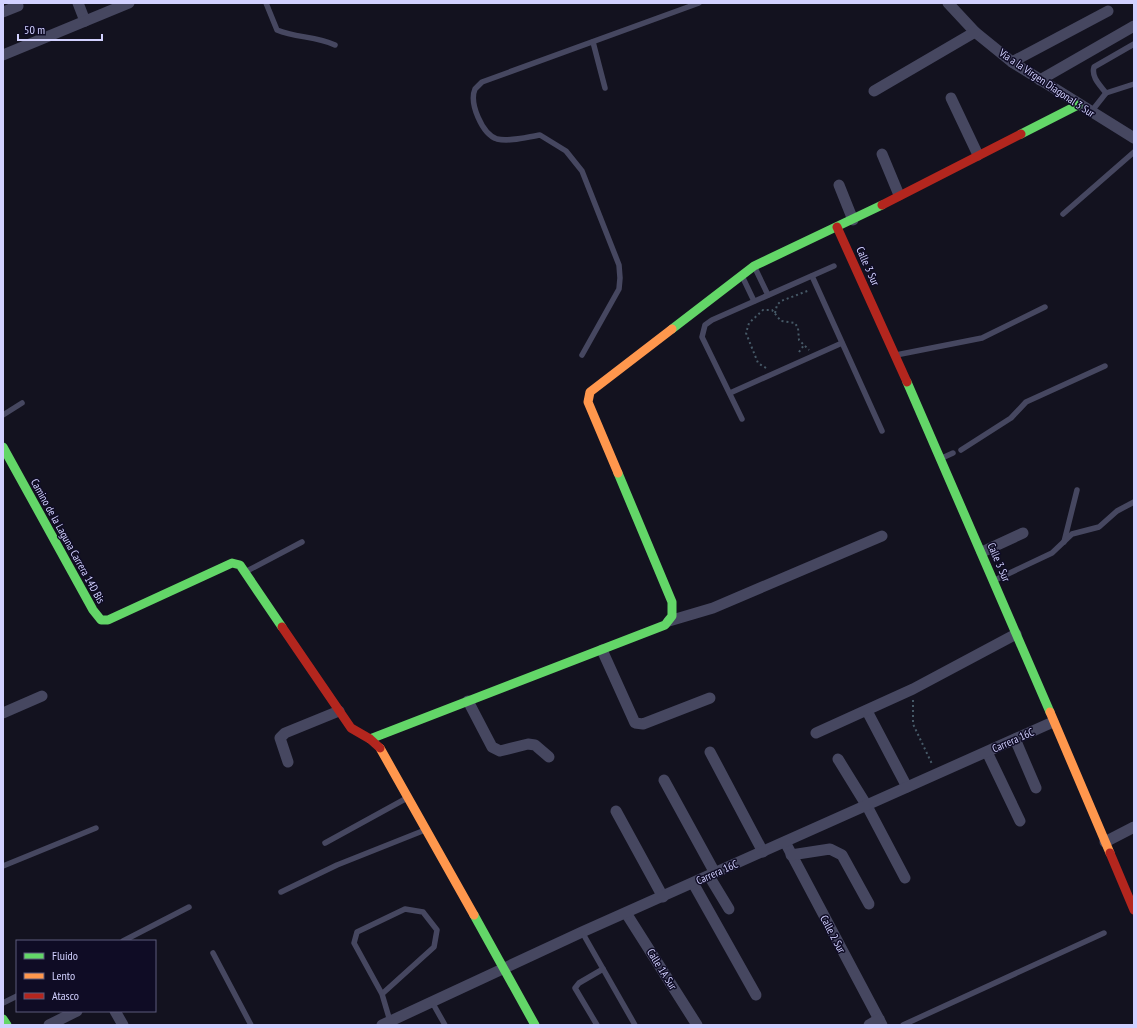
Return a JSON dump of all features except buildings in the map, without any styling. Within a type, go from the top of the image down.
[{"type":"street","points":[[78,3],[85,21]]},
{"type":"street","points":[[3,55],[129,3]]},
{"type":"street","name":"Vía a la Virgen Diagonal 3 Sur","points":[[948,3],[975,32],[1012,62],[1090,113],[1134,138]]},
{"type":"street","points":[[3,12],[18,6]]},
{"type":"street","points":[[1012,62],[1108,11]]},
{"type":"street","points":[[1040,80],[1134,26]]},
{"type":"street","points":[[874,91],[975,32]]},
{"type":"street","points":[[951,98],[978,156]]},
{"type":"street","points":[[370,739],[665,625],[672,616],[672,602],[588,402],[590,392],[741,274],[754,266],[853,220],[1078,104]]},
{"type":"street","points":[[882,154],[899,195]]},
{"type":"street","points":[[839,185],[853,220]]},
{"type":"street","name":"Calle 3 Sur","points":[[837,227],[982,552],[1134,910]]},
{"type":"street","name":"Camino de la Laguna Carrera 14D Bis","points":[[3,447],[93,610],[101,620],[108,620],[232,563],[237,563],[245,572]]},
{"type":"street","points":[[982,552],[1023,533]]},
{"type":"street","points":[[669,621],[713,608],[882,536]]},
{"type":"street","points":[[245,572],[350,728],[370,739],[382,750],[534,1025]]},
{"type":"street","points":[[816,733],[913,689],[1016,634]]},
{"type":"street","points":[[602,650],[607,665],[635,723],[643,724],[710,698]]},
{"type":"street","points":[[3,713],[42,696]]},
{"type":"street","points":[[468,701],[492,747],[500,751],[528,744],[534,745],[548,757]]},
{"type":"street","points":[[288,762],[280,738],[285,733],[339,711]]},
{"type":"street","points":[[867,711],[907,787]]},
{"type":"street","name":"Carrera 16C","points":[[386,1023],[582,932],[1053,722]]},
{"type":"street","points":[[1015,739],[1036,788]]},
{"type":"street","points":[[710,752],[764,852]]},
{"type":"street","points":[[987,752],[1020,821]]},
{"type":"street","points":[[838,759],[867,806],[905,878]]},
{"type":"street","points":[[664,780],[729,909]]},
{"type":"street","points":[[616,811],[663,896]]},
{"type":"street","points":[[1105,842],[1134,828]]},
{"type":"street","name":"Calle 2 Sur","points":[[785,842],[880,1022]]},
{"type":"street","points":[[791,855],[830,849],[842,855],[868,904]]},
{"type":"street","points":[[693,883],[756,995]]},
{"type":"street","name":"Calle 1A Sur","points":[[626,913],[697,1025]]},
{"type":"street","points":[[49,1025],[76,1012]]},
{"type":"street","points":[[116,1012],[124,1025]]},
{"type":"street","points":[[3,1019],[7,1025]]},
{"type":"street","points":[[869,1025],[880,1022]]},
{"type":"lane","points":[[266,3],[277,30],[289,35],[323,39],[335,44]]},
{"type":"lane","points":[[582,355],[619,289],[620,278],[619,265],[582,171],[566,152],[540,135],[506,140],[489,136],[483,129],[473,101],[476,89],[482,82],[699,3]]},
{"type":"lane","points":[[593,42],[605,88]]},
{"type":"lane","points":[[1106,93],[1093,76],[1092,72],[1094,67],[1134,44]]},
{"type":"lane","points":[[1090,113],[1106,93],[1134,84]]},
{"type":"lane","points":[[1063,214],[1134,152]]},
{"type":"lane","points":[[754,266],[768,295]]},
{"type":"lane","points":[[742,419],[702,337],[702,332],[708,322],[834,266]]},
{"type":"lane","points":[[741,274],[754,301]]},
{"type":"lane","points":[[812,276],[882,431]]},
{"type":"lane","points":[[895,355],[982,338],[1045,307]]},
{"type":"lane","points":[[730,393],[842,343]]},
{"type":"lane","points":[[961,450],[1011,418],[1026,402],[1105,366]]},
{"type":"lane","points":[[3,416],[22,403]]},
{"type":"lane","points":[[941,458],[953,453]]},
{"type":"lane","points":[[1064,542],[1077,490]]},
{"type":"lane","points":[[994,580],[1052,553],[1072,534],[1099,527],[1117,510],[1134,502]]},
{"type":"lane","points":[[245,572],[302,542]]},
{"type":"lane","points":[[325,843],[408,797]]},
{"type":"lane","points":[[3,866],[96,828]]},
{"type":"lane","points":[[281,892],[337,865],[426,830]]},
{"type":"lane","points":[[125,940],[189,907]]},
{"type":"lane","points":[[382,994],[434,947],[437,930],[423,912],[405,909],[357,932],[354,944],[382,994],[386,1023]]},
{"type":"lane","points":[[582,932],[635,1025]]},
{"type":"lane","points":[[902,1025],[1104,933]]},
{"type":"lane","points":[[213,953],[251,1025]]},
{"type":"lane","points":[[597,1025],[575,988],[579,983],[603,969]]},
{"type":"lane","points":[[3,1003],[16,996]]},
{"type":"lane","points":[[432,1002],[445,1025]]},
{"type":"path","points":[[775,313],[777,304],[816,287]]},
{"type":"path","points":[[770,367],[765,368],[758,363],[747,337],[746,330],[749,323],[763,310],[769,309],[775,313],[781,321],[793,322],[796,324],[799,340],[814,355]]},
{"type":"path","points":[[796,354],[804,345]]},
{"type":"path","points":[[913,689],[913,724],[937,774]]},
{"type":"traffic: fast","points":[[1021,134],[1078,105]]},
{"type":"traffic: fast","points":[[672,329],[754,266],[882,205]]},
{"type":"traffic: fast","points":[[907,382],[1050,712]]},
{"type":"traffic: fast","points":[[3,447],[93,610],[101,620],[108,620],[232,563],[240,565],[282,627]]},
{"type":"traffic: fast","points":[[370,739],[665,625],[672,616],[672,602],[618,473]]},
{"type":"traffic: fast","points":[[474,915],[535,1025]]},
{"type":"traffic: fast","points":[[3,1019],[7,1025]]},
{"type":"traffic: slow","points":[[618,473],[588,402],[590,392],[672,329]]},
{"type":"traffic: slow","points":[[1050,712],[1110,853]]},
{"type":"traffic: slow","points":[[380,748],[474,915]]},
{"type":"traffic: jam","points":[[882,205],[1021,134]]},
{"type":"traffic: jam","points":[[837,227],[907,382]]},
{"type":"traffic: jam","points":[[282,627],[351,728],[370,739],[380,748]]},
{"type":"traffic: jam","points":[[1110,853],[1134,910]]}]
